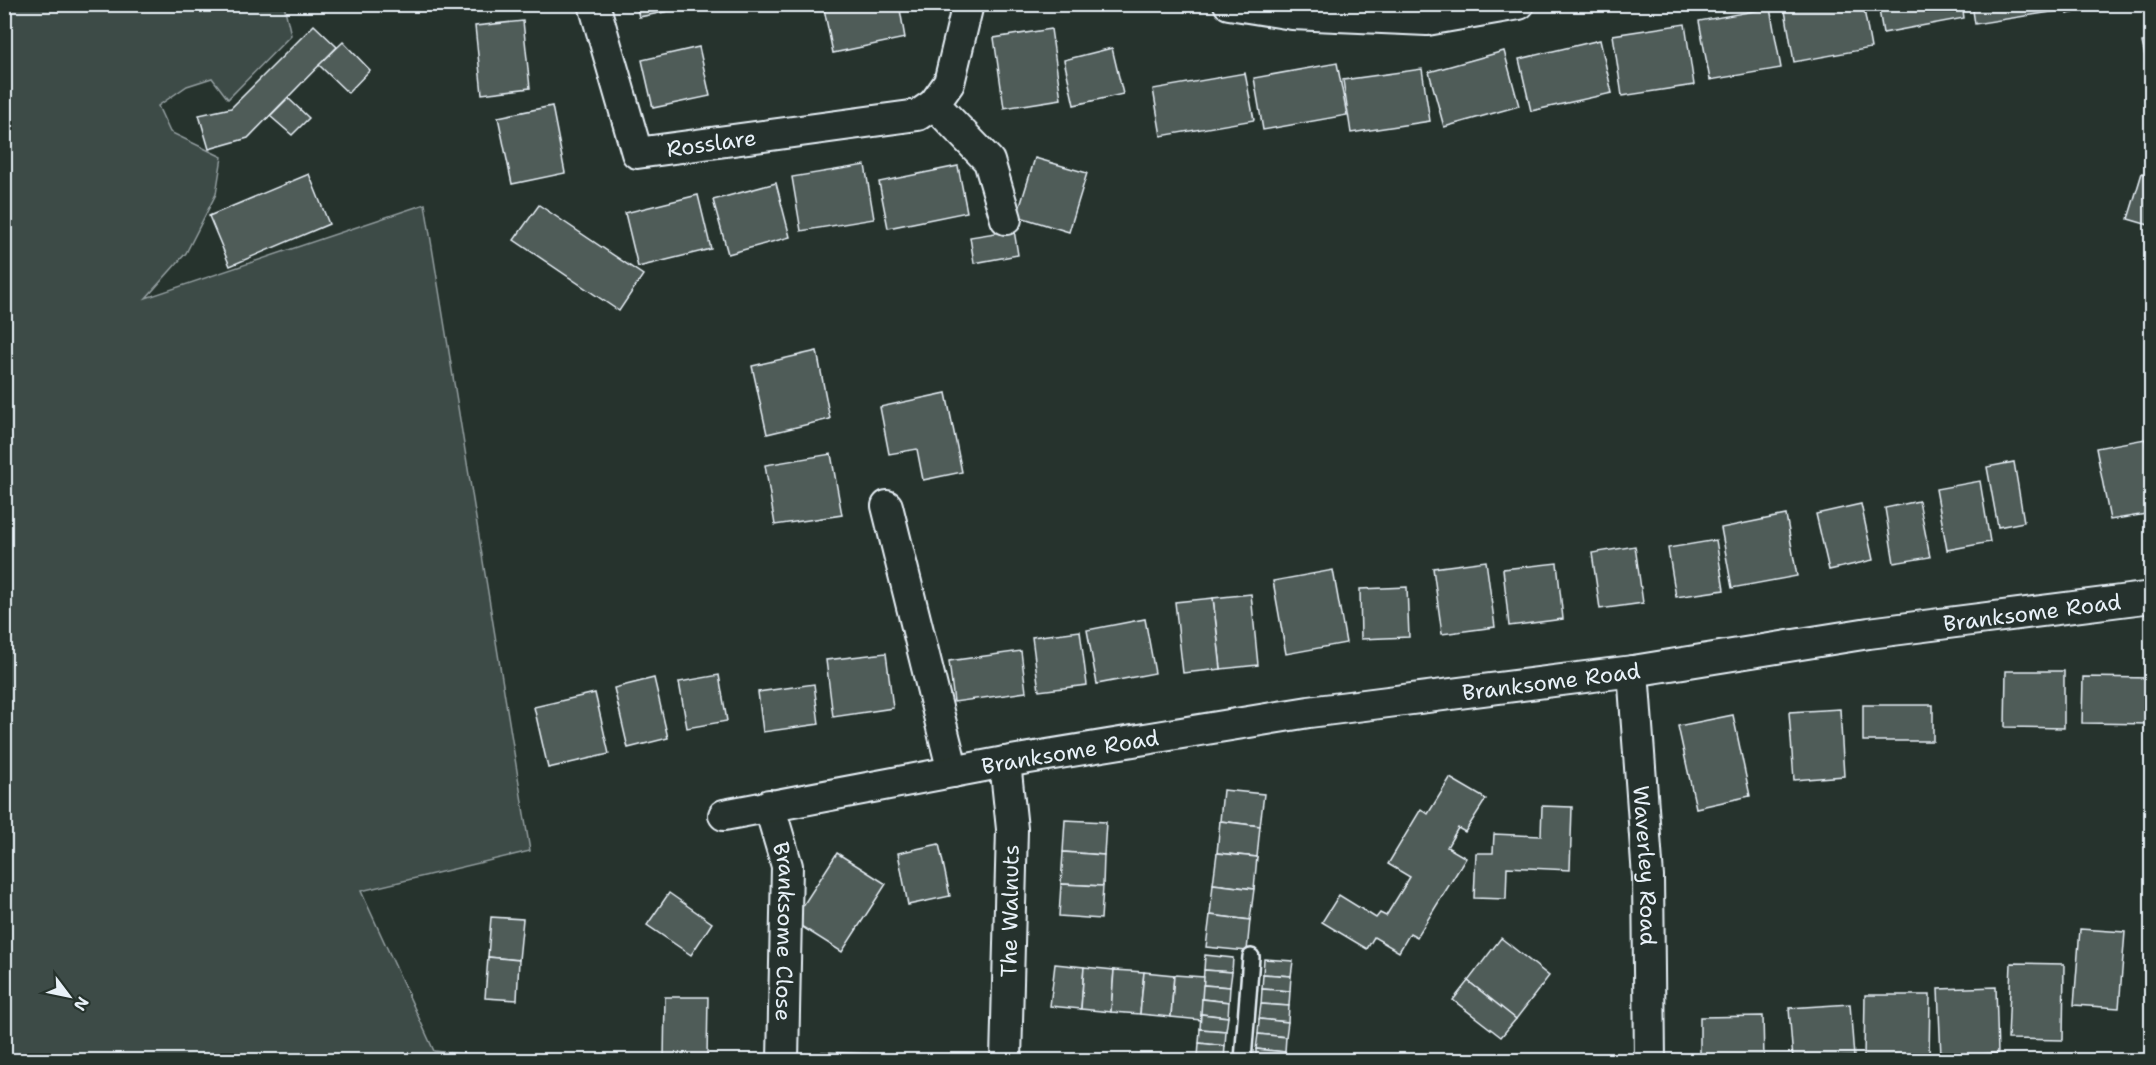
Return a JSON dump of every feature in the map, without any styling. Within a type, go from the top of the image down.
[{"type":"street","name":"Rosslare","points":[[594,4],[637,153],[918,116],[934,104]]},
{"type":"street","points":[[968,4],[949,83],[934,104],[989,161],[1006,219]]},
{"type":"street","points":[[1229,4],[1292,14],[1427,20],[1519,4]]},
{"type":"street","name":"Branksome Road","points":[[887,506],[953,772]]},
{"type":"street","name":"Branksome Road","points":[[724,815],[1005,762],[1351,706],[1633,671],[1869,633],[2151,597]]},
{"type":"street","name":"Waverley Road","points":[[1633,671],[1648,877],[1650,1060]]},
{"type":"street","name":"The Walnuts","points":[[1005,762],[1012,829],[1006,1060]]},
{"type":"street","name":"Branksome Close","points":[[769,805],[787,866],[783,1060]]},
{"type":"lane","points":[[1243,1060],[1251,957]]},
{"type":"shaded area","points":[[5,4],[284,5],[291,35],[228,99],[212,78],[187,86],[158,106],[170,132],[222,157],[216,194],[186,253],[146,298],[425,204],[530,851],[361,891],[434,1051],[520,1060],[5,1060]]},
{"type":"building","points":[[636,4],[695,4],[695,6],[639,17]]},
{"type":"building","points":[[823,4],[899,4],[905,38],[833,53]]},
{"type":"building","points":[[1863,4],[1871,48],[1794,62],[1784,5]]},
{"type":"building","points":[[1878,4],[1962,4],[1964,18],[1883,33]]},
{"type":"building","points":[[1972,4],[2056,4],[2057,11],[1975,24]]},
{"type":"building","points":[[2065,4],[2114,4],[2067,14]]},
{"type":"building","points":[[1770,8],[1781,68],[1710,80],[1699,21]]},
{"type":"building","points":[[523,21],[530,88],[482,94],[475,26]]},
{"type":"building","points":[[1685,24],[1694,85],[1622,96],[1613,35]]},
{"type":"building","points":[[314,25],[337,47],[248,138],[209,149],[199,115],[231,108]]},
{"type":"building","points":[[1051,29],[1061,99],[1004,108],[994,38]]},
{"type":"building","points":[[1600,40],[1612,93],[1531,111],[1519,59]]},
{"type":"building","points":[[2152,40],[2152,89],[2142,42]]},
{"type":"building","points":[[343,42],[370,70],[348,93],[319,65]]},
{"type":"building","points":[[699,47],[710,96],[653,108],[642,60]]},
{"type":"building","points":[[1112,48],[1123,94],[1074,105],[1064,60]]},
{"type":"building","points":[[1504,51],[1519,106],[1444,127],[1429,72]]},
{"type":"building","points":[[1337,63],[1347,115],[1263,130],[1254,78]]},
{"type":"building","points":[[1422,69],[1430,121],[1351,133],[1343,80]]},
{"type":"building","points":[[1245,73],[1254,120],[1161,136],[1153,89]]},
{"type":"building","points":[[288,98],[309,118],[292,135],[270,116]]},
{"type":"building","points":[[552,106],[565,173],[512,184],[498,117]]},
{"type":"building","points":[[1035,158],[1087,173],[1069,232],[1017,216]]},
{"type":"building","points":[[865,165],[874,219],[801,231],[792,177]]},
{"type":"building","points":[[958,166],[967,212],[888,228],[879,182]]},
{"type":"building","points":[[2142,173],[2152,176],[2152,226],[2128,219]]},
{"type":"building","points":[[309,174],[329,224],[230,266],[209,216]]},
{"type":"building","points":[[776,183],[790,237],[728,254],[713,200]]},
{"type":"building","points":[[698,195],[711,249],[638,267],[625,213]]},
{"type":"building","points":[[539,205],[643,275],[619,311],[514,240]]},
{"type":"building","points":[[1014,230],[1018,255],[974,263],[970,237]]},
{"type":"building","points":[[817,351],[830,419],[767,434],[752,366]]},
{"type":"building","points":[[946,393],[962,472],[923,480],[917,449],[889,454],[880,407]]},
{"type":"building","points":[[2145,439],[2152,474],[2152,513],[2110,520],[2096,448]]},
{"type":"building","points":[[831,454],[842,515],[775,525],[765,465]]},
{"type":"building","points":[[2014,462],[2024,522],[1998,527],[1987,467]]},
{"type":"building","points":[[1980,481],[1990,542],[1947,550],[1936,489]]},
{"type":"building","points":[[1919,501],[1930,557],[1894,563],[1885,508]]},
{"type":"building","points":[[1861,504],[1873,560],[1829,570],[1816,514]]},
{"type":"building","points":[[1786,515],[1797,576],[1732,588],[1721,528]]},
{"type":"building","points":[[1716,540],[1724,590],[1676,597],[1668,548]]},
{"type":"building","points":[[1635,546],[1643,603],[1600,609],[1592,553]]},
{"type":"building","points":[[1486,561],[1495,627],[1442,634],[1433,568]]},
{"type":"building","points":[[1557,563],[1563,619],[1509,626],[1503,569]]},
{"type":"building","points":[[1333,570],[1346,643],[1286,654],[1273,581]]},
{"type":"building","points":[[1407,587],[1409,637],[1361,639],[1360,589]]},
{"type":"building","points":[[1251,594],[1258,665],[1221,669],[1213,598]]},
{"type":"building","points":[[1213,598],[1221,669],[1183,673],[1175,602]]},
{"type":"building","points":[[1145,619],[1155,673],[1097,684],[1087,630]]},
{"type":"building","points":[[1080,631],[1087,685],[1039,691],[1032,637]]},
{"type":"building","points":[[1021,651],[1026,692],[954,702],[949,661]]},
{"type":"building","points":[[886,653],[893,708],[833,717],[826,660]]},
{"type":"building","points":[[2006,671],[2064,671],[2064,728],[2005,727]]},
{"type":"building","points":[[719,675],[727,721],[687,728],[679,682]]},
{"type":"building","points":[[2083,677],[2152,678],[2152,724],[2082,723]]},
{"type":"building","points":[[654,678],[668,738],[628,748],[614,688]]},
{"type":"building","points":[[814,684],[819,724],[763,732],[758,692]]},
{"type":"building","points":[[595,693],[609,754],[548,768],[534,707]]},
{"type":"building","points":[[1863,705],[1933,705],[1933,741],[1863,741]]},
{"type":"building","points":[[1840,709],[1844,776],[1794,780],[1789,712]]},
{"type":"building","points":[[1733,715],[1750,796],[1696,808],[1678,726]]},
{"type":"building","points":[[1450,778],[1486,799],[1465,832],[1458,828],[1447,847],[1466,858],[1417,937],[1410,933],[1399,952],[1374,937],[1367,949],[1322,922],[1339,895],[1376,918],[1380,913],[1386,916],[1410,877],[1388,864],[1421,809],[1428,814]]},
{"type":"building","points":[[1223,790],[1264,794],[1260,826],[1220,821]]},
{"type":"building","points":[[1542,806],[1572,807],[1570,870],[1507,867],[1506,899],[1474,898],[1476,853],[1493,853],[1494,834],[1541,836]]},
{"type":"building","points":[[1065,820],[1106,822],[1104,855],[1063,852]]},
{"type":"building","points":[[1220,821],[1260,826],[1257,857],[1217,853]]},
{"type":"building","points":[[939,844],[950,896],[908,905],[898,853]]},
{"type":"building","points":[[1063,852],[1104,855],[1103,886],[1061,884]]},
{"type":"building","points":[[837,853],[886,884],[842,952],[793,921]]},
{"type":"building","points":[[1217,853],[1257,857],[1254,889],[1213,884]]},
{"type":"building","points":[[1061,884],[1103,886],[1101,919],[1059,916]]},
{"type":"building","points":[[1213,884],[1254,889],[1250,920],[1210,915]]},
{"type":"building","points":[[669,893],[712,923],[691,955],[647,925]]},
{"type":"building","points":[[1210,915],[1250,920],[1247,951],[1206,947]]},
{"type":"building","points":[[491,917],[523,919],[519,960],[488,957]]},
{"type":"building","points":[[2080,929],[2125,932],[2119,1008],[2074,1005]]},
{"type":"building","points":[[1501,938],[1549,976],[1516,1019],[1468,981]]},
{"type":"building","points":[[1205,955],[1233,958],[1232,972],[1204,970]]},
{"type":"building","points":[[488,957],[519,960],[517,1000],[485,998]]},
{"type":"building","points":[[1264,959],[1293,961],[1291,976],[1263,974]]},
{"type":"building","points":[[2011,963],[2064,964],[2063,1040],[2008,1039]]},
{"type":"building","points":[[1055,964],[1084,967],[1081,1009],[1050,1006]]},
{"type":"building","points":[[1084,967],[1114,970],[1111,1012],[1081,1009]]},
{"type":"building","points":[[1114,970],[1144,972],[1140,1014],[1111,1012]]},
{"type":"building","points":[[1204,970],[1232,972],[1230,987],[1203,985]]},
{"type":"building","points":[[1144,972],[1174,975],[1171,1017],[1140,1014]]},
{"type":"building","points":[[1263,974],[1291,976],[1290,991],[1262,989]]},
{"type":"building","points":[[1174,975],[1204,977],[1201,1020],[1171,1017]]},
{"type":"building","points":[[1468,981],[1516,1019],[1501,1037],[1453,1000]]},
{"type":"building","points":[[1203,985],[1230,987],[1229,1002],[1202,999]]},
{"type":"building","points":[[1996,987],[1998,1053],[1941,1056],[1938,989]]},
{"type":"building","points":[[1262,989],[1290,991],[1289,1006],[1261,1004]]},
{"type":"building","points":[[1865,995],[1930,995],[1929,1060],[1864,1060]]},
{"type":"building","points":[[665,997],[708,997],[707,1059],[664,1060]]},
{"type":"building","points":[[1202,999],[1229,1002],[1228,1017],[1201,1014]]},
{"type":"building","points":[[1261,1004],[1289,1006],[1288,1022],[1259,1019]]},
{"type":"building","points":[[1850,1004],[1854,1057],[1793,1060],[1789,1008]]},
{"type":"building","points":[[1201,1014],[1228,1017],[1226,1031],[1200,1029]]},
{"type":"building","points":[[1763,1016],[1764,1060],[1700,1060],[1700,1017]]},
{"type":"building","points":[[1259,1019],[1288,1022],[1286,1037],[1258,1034]]},
{"type":"building","points":[[1200,1029],[1226,1031],[1225,1046],[1199,1043]]},
{"type":"building","points":[[1258,1034],[1286,1037],[1285,1052],[1256,1049]]},
{"type":"building","points":[[1199,1043],[1225,1046],[1224,1060],[1198,1058]]},
{"type":"building","points":[[1256,1049],[1285,1052],[1284,1060],[1256,1060]]},
{"type":"building","points":[[822,1052],[868,1054],[868,1060],[821,1060]]}]
